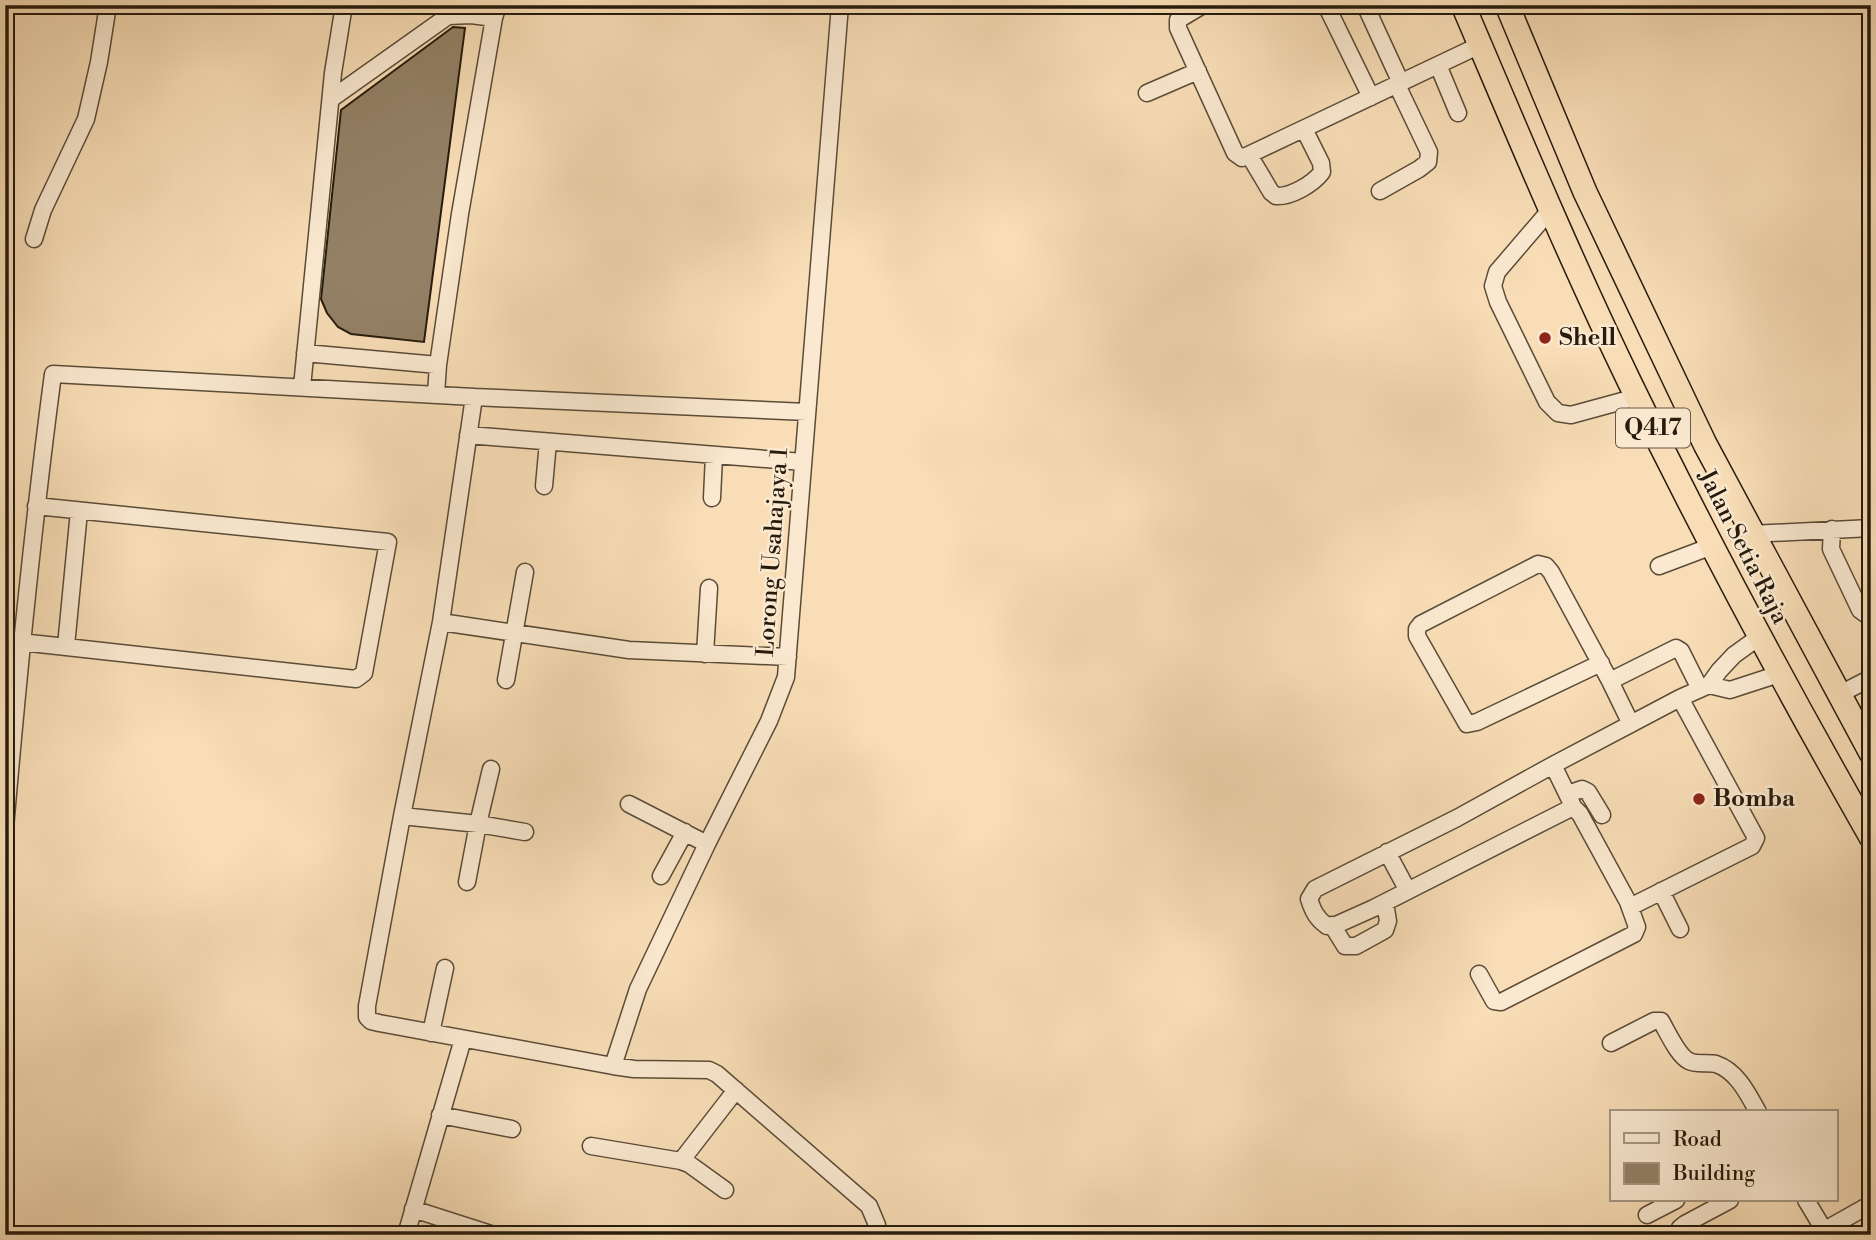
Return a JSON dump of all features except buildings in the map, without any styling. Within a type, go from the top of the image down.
[{"type":"highway","name":"Jalan Setia Raja","points":[[1463,5],[1551,209],[1637,397],[1759,637],[1871,837]]},
{"type":"highway","name":"Jalan Setia Raja","points":[[1507,5],[1585,192],[1705,444],[1871,753]]},
{"type":"street","points":[[34,239],[44,210],[86,119],[108,5]]},
{"type":"street","points":[[302,387],[331,99],[344,5]]},
{"type":"street","name":"Lorong Usahajaya 1","points":[[613,1066],[638,989],[769,721],[786,677],[840,5]]},
{"type":"street","points":[[1203,5],[1178,20],[1178,28],[1235,153],[1241,158],[1480,45]]},
{"type":"street","points":[[1326,5],[1371,97]]},
{"type":"street","points":[[1365,5],[1429,152],[1428,162],[1380,191]]},
{"type":"street","points":[[331,99],[448,16],[496,12],[460,214],[436,394]]},
{"type":"street","points":[[1438,65],[1458,113]]},
{"type":"street","points":[[1147,93],[1198,71]]},
{"type":"street","points":[[1249,155],[1271,192],[1283,197],[1315,181],[1322,172],[1321,163],[1304,129]]},
{"type":"street","points":[[1551,209],[1497,272],[1493,286],[1498,302],[1547,402],[1558,413],[1571,415],[1637,397]]},
{"type":"street","points":[[305,353],[438,365]]},
{"type":"street","points":[[5,828],[21,642],[53,374],[807,412]]},
{"type":"street","points":[[474,397],[442,622],[402,816],[367,1013],[371,1021],[379,1023],[613,1066],[709,1070],[718,1074],[869,1206],[877,1225],[876,1235]]},
{"type":"street","points":[[468,435],[803,462]]},
{"type":"street","points":[[544,486],[548,442]]},
{"type":"street","points":[[712,498],[714,455]]},
{"type":"street","points":[[21,642],[356,679],[364,673],[388,542],[36,506]]},
{"type":"street","points":[[66,646],[79,512]]},
{"type":"street","points":[[1752,534],[1871,528]]},
{"type":"street","points":[[1832,529],[1831,549],[1860,610],[1871,618]]},
{"type":"street","points":[[1659,566],[1712,546]]},
{"type":"street","points":[[1601,663],[1477,722],[1467,724],[1417,635],[1417,629],[1421,624],[1538,564],[1546,566],[1601,663],[1631,724]]},
{"type":"street","points":[[506,680],[525,572]]},
{"type":"street","points":[[705,654],[709,588]]},
{"type":"street","points":[[442,622],[629,650],[788,657]]},
{"type":"street","points":[[1602,816],[1588,792],[1582,789],[1571,801],[1569,808],[1385,903],[1336,925],[1327,926],[1313,913],[1309,899],[1315,889],[1457,818],[1704,687],[1734,655],[1759,637]]},
{"type":"street","points":[[1610,681],[1676,648],[1681,651],[1704,687]]},
{"type":"street","points":[[1704,687],[1730,690],[1779,674]]},
{"type":"street","points":[[1839,695],[1871,678]]},
{"type":"street","points":[[1630,907],[1752,846],[1756,838],[1681,698]]},
{"type":"street","points":[[1479,974],[1494,1001],[1501,1002],[1634,934],[1637,927],[1630,907],[1553,765]]},
{"type":"street","points":[[467,882],[491,769]]},
{"type":"street","points":[[629,804],[708,844]]},
{"type":"street","points":[[402,816],[525,832]]},
{"type":"street","points":[[661,876],[685,832]]},
{"type":"street","points":[[1387,852],[1408,891]]},
{"type":"street","points":[[1661,891],[1680,929]]},
{"type":"street","points":[[1332,925],[1345,946],[1356,946],[1385,930],[1388,921],[1385,903]]},
{"type":"street","points":[[431,1033],[445,968]]},
{"type":"street","points":[[1611,1043],[1654,1021],[1661,1021],[1678,1050],[1688,1061],[1715,1064],[1732,1072],[1757,1110]]},
{"type":"street","points":[[406,1235],[463,1038]]},
{"type":"street","points":[[681,1161],[736,1090]]},
{"type":"street","points":[[440,1115],[512,1129]]},
{"type":"street","points":[[591,1146],[681,1161],[725,1190]]},
{"type":"street","points":[[1647,1215],[1672,1202]]},
{"type":"street","points":[[1680,1235],[1679,1228],[1724,1202]]},
{"type":"street","points":[[1807,1202],[1820,1233],[1871,1204]]},
{"type":"street","points":[[413,1209],[494,1235]]},
{"type":"place","name":"Shell","points":[[1545,338]]},
{"type":"place","name":"Bomba","points":[[1699,799]]}]
